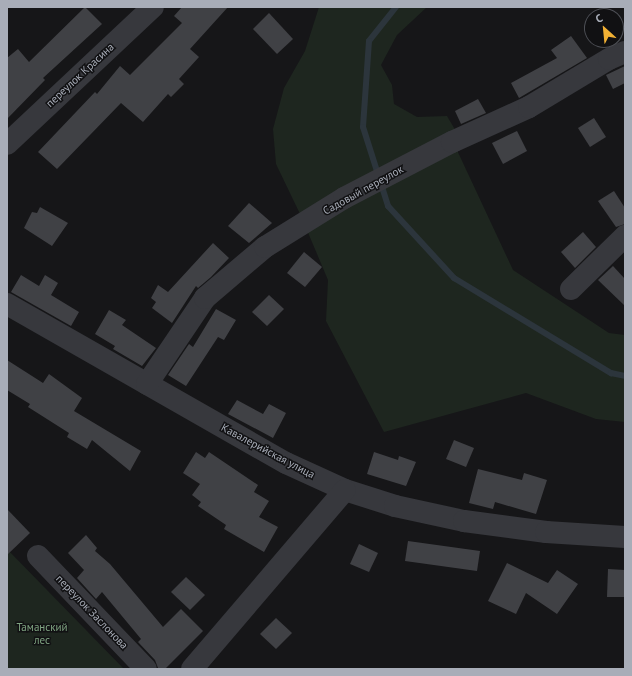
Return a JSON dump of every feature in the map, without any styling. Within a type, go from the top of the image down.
[{"type":"street","name":"переулок Красина","points":[[7,144],[153,7]]},
{"type":"street","name":"Садовый переулок","points":[[147,384],[205,298],[265,247],[344,198],[452,142],[529,107],[609,59],[625,52]]},
{"type":"street","points":[[571,289],[625,236]]},
{"type":"street","name":"Кавалерийская улица","points":[[7,304],[286,464],[345,490],[395,506],[464,521],[546,532],[625,537]]},
{"type":"street","points":[[192,669],[345,490]]},
{"type":"street","name":"переулок Заслонова","points":[[38,556],[146,669]]},
{"type":"green space","points":[[319,7],[427,7],[397,35],[381,65],[392,85],[394,104],[417,117],[447,116],[457,133],[456,148],[513,270],[609,333],[625,335],[625,422],[596,419],[526,393],[384,432],[326,321],[328,280],[301,216],[276,164],[273,129],[284,88],[305,51]]},
{"type":"green space","name":"Таманский лес","points":[[7,549],[124,669],[7,669]]},
{"type":"building","points":[[85,7],[102,24],[43,78],[45,80],[7,119],[7,58],[18,49],[29,62]]},
{"type":"building","points":[[182,7],[228,7],[190,49],[199,57],[179,79],[184,84],[171,97],[168,94],[143,122],[121,103],[57,169],[38,152],[95,92],[97,94],[120,66],[130,75],[182,23],[174,16]]},
{"type":"building","points":[[269,13],[293,39],[277,54],[253,29]]},
{"type":"building","points":[[571,36],[587,58],[519,98],[511,83],[557,58],[551,50]]},
{"type":"building","points":[[625,66],[625,83],[613,89],[606,75]]},
{"type":"building","points":[[478,99],[486,113],[461,124],[455,111]]},
{"type":"building","points":[[594,118],[606,137],[590,147],[578,128]]},
{"type":"building","points":[[517,131],[527,151],[503,164],[492,143]]},
{"type":"building","points":[[614,191],[625,208],[625,224],[616,227],[598,201]]},
{"type":"building","points":[[249,203],[272,223],[249,243],[228,226]]},
{"type":"building","points":[[40,207],[68,223],[52,246],[24,228],[32,212],[37,213]]},
{"type":"building","points":[[583,232],[596,247],[575,268],[561,252]]},
{"type":"building","points":[[213,243],[229,258],[211,277],[198,288],[196,286],[172,323],[152,308],[156,302],[151,298],[158,285],[168,292]]},
{"type":"building","points":[[304,252],[322,267],[305,287],[287,273]]},
{"type":"building","points":[[613,266],[625,279],[625,306],[598,280]]},
{"type":"building","points":[[21,275],[39,286],[45,275],[58,283],[51,295],[79,312],[71,326],[11,292]]},
{"type":"building","points":[[269,295],[284,309],[267,326],[252,312]]},
{"type":"building","points":[[216,309],[236,320],[224,340],[218,337],[186,386],[168,375],[189,344],[193,347]]},
{"type":"building","points":[[109,310],[126,320],[122,325],[156,348],[142,366],[113,349],[115,346],[95,334]]},
{"type":"building","points":[[7,360],[43,383],[49,374],[82,398],[74,411],[141,451],[130,471],[92,440],[87,449],[67,437],[69,433],[28,407],[30,404],[7,390]]},
{"type":"building","points":[[237,400],[263,414],[269,404],[286,413],[273,438],[228,414]]},
{"type":"building","points":[[454,440],[474,448],[466,467],[446,459]]},
{"type":"building","points":[[196,452],[205,458],[209,452],[258,485],[254,492],[269,501],[259,517],[278,527],[264,552],[224,529],[226,525],[198,506],[201,502],[192,495],[200,484],[183,473]]},
{"type":"building","points":[[374,452],[398,460],[399,456],[416,462],[406,486],[367,474]]},
{"type":"building","points":[[478,469],[522,480],[524,473],[547,480],[536,514],[495,502],[493,509],[469,503]]},
{"type":"building","points":[[7,509],[30,533],[7,555]]},
{"type":"building","points":[[86,535],[97,548],[95,551],[110,564],[163,627],[181,609],[203,631],[165,669],[158,668],[155,660],[138,642],[141,639],[102,592],[96,599],[77,578],[84,570],[68,553]]},
{"type":"building","points":[[408,541],[480,551],[477,571],[405,561]]},
{"type":"building","points":[[359,544],[378,553],[369,572],[350,564]]},
{"type":"building","points":[[507,563],[548,583],[557,570],[578,584],[557,614],[526,593],[516,614],[488,601]]},
{"type":"building","points":[[608,569],[625,570],[625,597],[607,597]]},
{"type":"building","points":[[186,577],[205,595],[190,610],[171,592]]},
{"type":"building","points":[[276,618],[292,633],[276,649],[260,634]]},
{"type":"waterway","points":[[396,7],[369,41],[363,127],[388,206],[454,278],[611,373],[625,376]]}]
